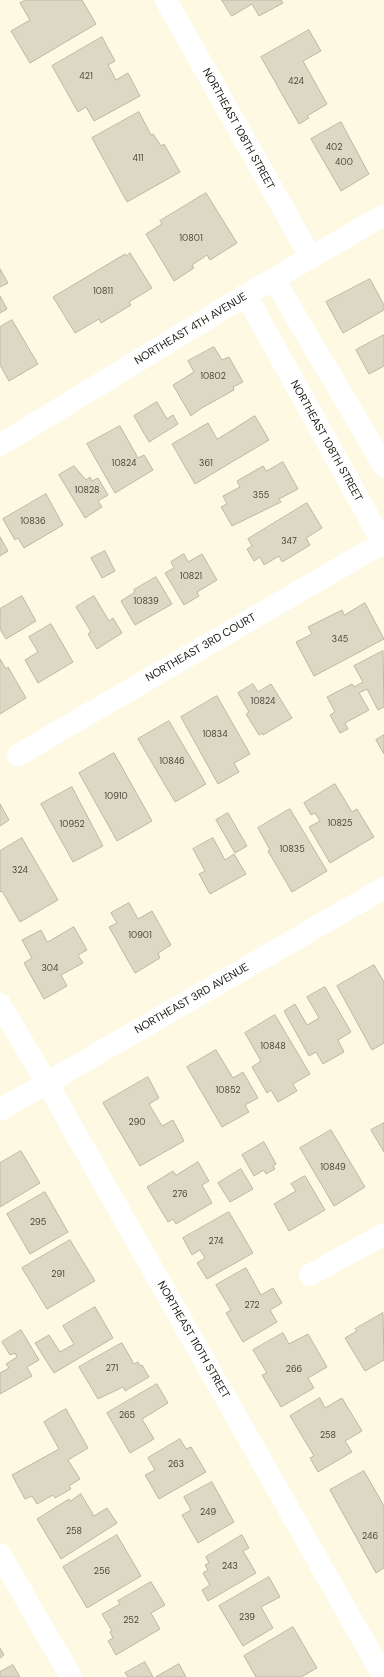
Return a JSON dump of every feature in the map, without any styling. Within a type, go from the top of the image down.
[{"type":"street","name":"NORTHEAST 108TH STREET","points":[[166,0],[311,258]]},
{"type":"street","name":"NORTHEAST 4TH AVENUE","points":[[0,445],[246,295],[384,215]]},
{"type":"street","points":[[274,279],[384,466]]},
{"type":"street","name":"NORTHEAST 108TH STREET","points":[[246,295],[384,543]]},
{"type":"street","name":"NORTHEAST 3RD COURT","points":[[18,754],[384,543]]},
{"type":"street","name":"NORTHEAST 3RD AVENUE","points":[[0,1110],[384,888]]},
{"type":"street","name":"NORTHEAST 110TH STREET","points":[[0,1004],[47,1083],[384,1677]]},
{"type":"street","points":[[310,1275],[384,1234]]},
{"type":"street","points":[[0,1554],[71,1677]]},
{"type":"building","points":[[26,0],[82,0],[96,24],[30,63],[11,31],[30,20],[20,3]]},
{"type":"building","points":[[222,0],[281,0],[283,3],[259,16],[252,4],[232,16]]},
{"type":"building","points":[[309,30],[321,51],[303,61],[327,104],[307,116],[309,118],[299,124],[261,57]]},
{"type":"building","points":[[102,37],[115,61],[108,65],[116,80],[128,73],[140,96],[94,121],[86,107],[78,112],[52,66]]},
{"type":"building","points":[[139,112],[151,135],[153,134],[161,146],[164,144],[180,172],[127,202],[92,138]]},
{"type":"building","points":[[341,122],[369,174],[341,191],[311,139]]},
{"type":"building","points":[[206,193],[237,243],[210,260],[207,255],[192,265],[194,268],[174,281],[146,234],[162,224],[160,221]]},
{"type":"building","points":[[130,253],[152,288],[129,302],[131,305],[101,323],[99,319],[75,333],[53,297],[125,254],[126,256]]},
{"type":"building","points":[[0,269],[8,283],[0,287]]},
{"type":"building","points":[[370,279],[384,305],[384,310],[343,333],[326,302]]},
{"type":"building","points":[[0,296],[7,309],[0,313]]},
{"type":"building","points":[[12,320],[38,364],[9,381],[0,365],[0,327]]},
{"type":"building","points":[[384,335],[384,366],[369,374],[356,350]]},
{"type":"building","points":[[214,347],[222,360],[229,357],[243,382],[233,387],[234,390],[200,409],[191,416],[173,385],[194,372],[188,361]]},
{"type":"building","points":[[157,402],[167,419],[173,415],[178,424],[149,442],[134,416]]},
{"type":"building","points":[[255,416],[269,440],[195,484],[172,444],[208,423],[217,439]]},
{"type":"building","points":[[120,426],[138,458],[144,455],[153,470],[115,493],[87,444]]},
{"type":"building","points":[[283,462],[298,489],[279,499],[281,502],[232,526],[221,507],[227,504],[223,496],[240,487],[237,481],[263,466],[266,471]]},
{"type":"building","points":[[74,466],[86,480],[90,477],[92,481],[98,478],[108,495],[98,501],[102,507],[85,518],[59,475]]},
{"type":"building","points":[[46,494],[63,525],[24,548],[18,538],[15,540],[3,519]]},
{"type":"building","points":[[307,503],[322,528],[306,538],[310,545],[282,562],[279,556],[264,565],[260,557],[254,561],[247,549],[252,546],[248,539]]},
{"type":"building","points":[[0,537],[8,551],[0,556]]},
{"type":"building","points":[[105,551],[115,571],[102,578],[91,558]]},
{"type":"building","points":[[184,554],[188,562],[202,554],[217,580],[197,592],[199,596],[184,605],[165,573],[174,568],[171,562]]},
{"type":"building","points":[[156,577],[172,604],[135,625],[121,601],[135,592],[134,590]]},
{"type":"building","points":[[22,596],[36,621],[6,639],[0,629],[0,609]]},
{"type":"building","points":[[94,596],[109,621],[113,618],[122,633],[97,649],[88,634],[91,632],[76,607]]},
{"type":"building","points":[[365,603],[384,639],[314,676],[296,642],[312,634],[308,627],[342,610],[344,615]]},
{"type":"building","points":[[51,624],[73,662],[38,683],[25,660],[38,652],[29,637]]},
{"type":"building","points":[[383,651],[384,707],[378,710],[367,689],[359,693],[369,710],[345,723],[348,729],[340,733],[330,715],[335,712],[327,697],[352,684],[354,687],[363,682],[354,666]]},
{"type":"building","points":[[0,659],[6,669],[8,667],[26,698],[0,714]]},
{"type":"building","points":[[253,684],[258,692],[271,684],[292,718],[263,735],[262,733],[259,735],[246,714],[249,712],[238,693]]},
{"type":"building","points":[[217,696],[250,754],[234,763],[239,772],[218,784],[181,717]]},
{"type":"building","points":[[169,721],[206,784],[175,802],[138,739]]},
{"type":"building","points":[[384,735],[384,754],[376,740]]},
{"type":"building","points":[[114,753],[152,821],[117,841],[79,773]]},
{"type":"building","points":[[335,784],[352,812],[357,809],[374,837],[330,863],[309,827],[320,821],[315,813],[311,815],[304,803]]},
{"type":"building","points":[[72,787],[103,846],[73,862],[41,804]]},
{"type":"building","points":[[0,804],[9,820],[0,826]]},
{"type":"building","points":[[290,809],[327,871],[292,892],[268,851],[270,850],[258,828]]},
{"type":"building","points":[[228,813],[247,846],[235,853],[216,820]]},
{"type":"building","points":[[22,838],[58,900],[20,922],[2,891],[0,892],[0,851]]},
{"type":"building","points":[[213,838],[225,860],[234,854],[246,874],[210,894],[199,874],[205,871],[193,849]]},
{"type":"building","points":[[129,903],[138,919],[152,911],[171,945],[158,953],[160,958],[135,973],[109,927],[117,923],[111,913]]},
{"type":"building","points":[[74,927],[87,950],[78,955],[83,963],[61,975],[67,986],[44,999],[24,963],[32,958],[22,940],[41,930],[47,942]]},
{"type":"building","points":[[374,965],[384,982],[384,1043],[372,1050],[337,986]]},
{"type":"building","points":[[325,987],[351,1032],[338,1040],[344,1052],[323,1064],[316,1052],[309,1056],[284,1011],[295,1004],[307,1025],[319,1018],[307,997]]},
{"type":"building","points":[[275,1015],[310,1074],[293,1084],[297,1091],[278,1102],[271,1090],[267,1093],[252,1067],[261,1061],[245,1033]]},
{"type":"building","points":[[216,1050],[233,1078],[243,1072],[258,1098],[245,1105],[249,1112],[222,1127],[187,1067]]},
{"type":"building","points":[[148,1077],[159,1098],[149,1104],[162,1126],[173,1120],[184,1141],[140,1166],[103,1103]]},
{"type":"building","points":[[384,1123],[384,1152],[371,1130]]},
{"type":"building","points":[[331,1130],[365,1187],[334,1206],[300,1148]]},
{"type":"building","points":[[264,1142],[276,1164],[273,1166],[275,1169],[266,1174],[264,1170],[254,1176],[242,1155]]},
{"type":"building","points":[[21,1151],[40,1183],[0,1207],[0,1163]]},
{"type":"building","points":[[198,1162],[209,1181],[202,1185],[212,1203],[176,1224],[173,1219],[168,1222],[147,1187],[173,1171],[176,1175]]},
{"type":"building","points":[[241,1169],[253,1189],[230,1202],[218,1183]]},
{"type":"building","points":[[305,1176],[325,1210],[289,1231],[274,1204],[296,1191],[291,1184]]},
{"type":"building","points":[[45,1192],[68,1232],[30,1254],[7,1214]]},
{"type":"building","points":[[229,1212],[253,1253],[207,1279],[197,1263],[205,1258],[200,1250],[192,1255],[183,1238]]},
{"type":"building","points":[[70,1240],[95,1281],[47,1309],[22,1268]]},
{"type":"building","points":[[246,1268],[261,1295],[273,1288],[282,1303],[270,1310],[277,1322],[243,1342],[226,1313],[231,1310],[216,1285]]},
{"type":"building","points":[[95,1307],[113,1338],[54,1373],[35,1343],[49,1335],[60,1352],[74,1344],[63,1326]]},
{"type":"building","points":[[383,1313],[384,1360],[365,1371],[345,1338],[357,1331],[355,1329]]},
{"type":"building","points":[[21,1330],[39,1360],[27,1367],[32,1376],[0,1394],[0,1373],[9,1368],[6,1364],[17,1357],[15,1353],[10,1355],[2,1342]]},
{"type":"building","points":[[283,1333],[289,1344],[308,1334],[327,1367],[308,1378],[314,1388],[281,1407],[262,1375],[267,1373],[253,1350]]},
{"type":"building","points":[[122,1343],[134,1364],[138,1362],[140,1366],[142,1365],[149,1377],[125,1391],[123,1387],[98,1399],[79,1367]]},
{"type":"building","points":[[157,1384],[168,1403],[142,1419],[154,1439],[130,1453],[107,1413]]},
{"type":"building","points":[[320,1398],[325,1408],[342,1398],[362,1431],[345,1441],[352,1452],[318,1472],[310,1458],[314,1456],[290,1416]]},
{"type":"building","points":[[66,1409],[88,1448],[68,1460],[80,1479],[69,1486],[71,1489],[55,1498],[53,1495],[37,1504],[32,1496],[25,1499],[12,1475],[59,1449],[44,1422]]},
{"type":"building","points":[[180,1439],[186,1449],[191,1447],[206,1472],[159,1499],[145,1475],[155,1470],[148,1458]]},
{"type":"building","points":[[364,1471],[384,1506],[384,1568],[376,1573],[330,1490]]},
{"type":"building","points":[[212,1482],[234,1522],[198,1543],[182,1515],[191,1510],[184,1497]]},
{"type":"building","points":[[81,1494],[94,1516],[107,1508],[117,1523],[61,1559],[37,1519],[69,1499],[70,1501]]},
{"type":"building","points":[[117,1535],[141,1576],[87,1608],[63,1567]]},
{"type":"building","points":[[242,1535],[249,1548],[243,1551],[256,1573],[208,1601],[202,1590],[210,1585],[203,1573],[208,1570],[205,1565],[209,1563],[206,1557]]},
{"type":"building","points":[[269,1577],[280,1597],[261,1607],[273,1628],[243,1646],[219,1606]]},
{"type":"building","points":[[151,1582],[165,1605],[151,1613],[160,1629],[116,1655],[108,1641],[113,1638],[110,1632],[112,1631],[102,1614],[120,1604],[118,1601]]},
{"type":"building","points":[[293,1627],[317,1668],[301,1677],[256,1677],[244,1656]]},
{"type":"building","points":[[0,1648],[4,1655],[0,1658]]},
{"type":"building","points":[[145,1662],[153,1677],[128,1677],[125,1673]]},
{"type":"building","points":[[179,1664],[186,1677],[156,1677]]},
{"type":"building","points":[[13,1665],[20,1677],[0,1677],[0,1672]]}]
